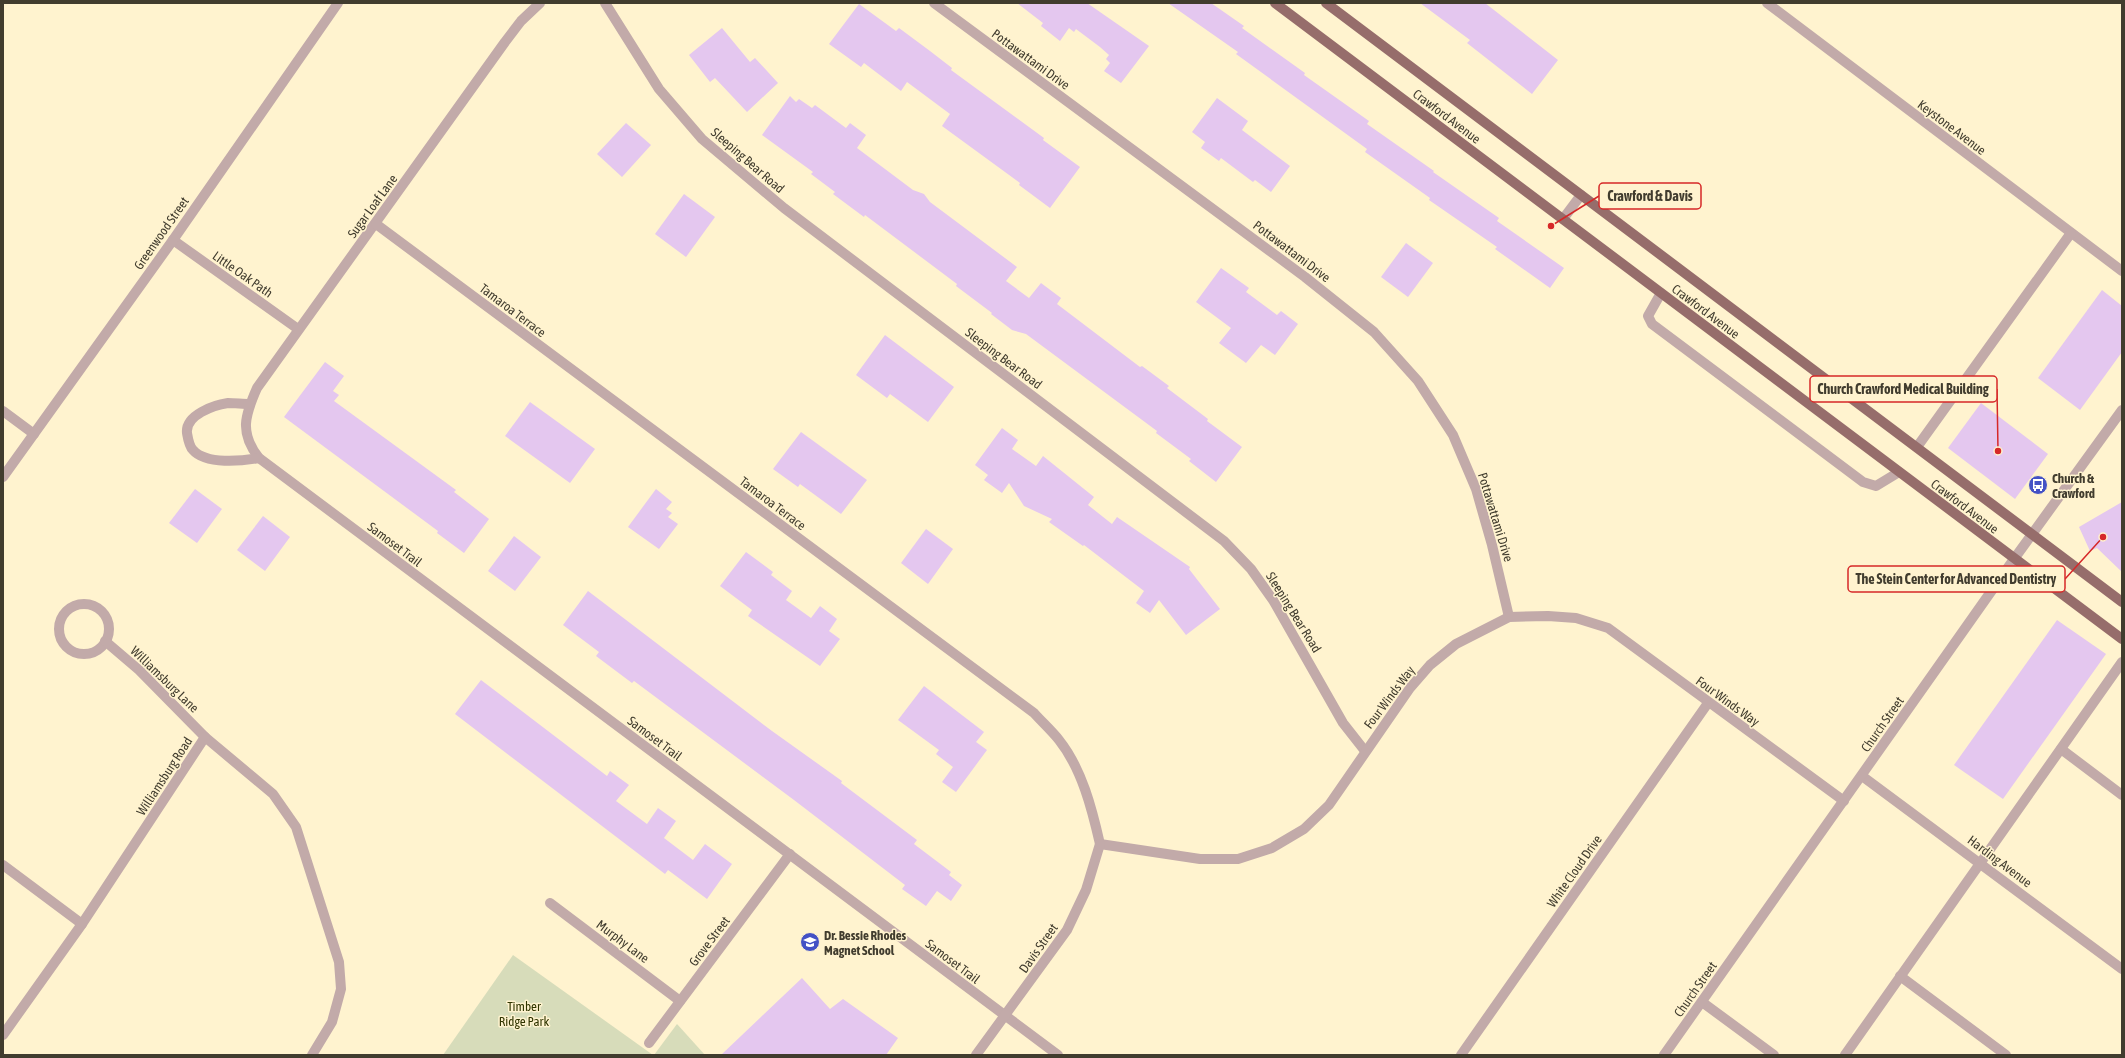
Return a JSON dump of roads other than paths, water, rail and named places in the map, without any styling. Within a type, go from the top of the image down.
[{"type":"main road","name":"Crawford Avenue","points":[[1275,3],[2122,639]]},
{"type":"main road","name":"Crawford Avenue","points":[[1326,3],[2122,602]]},
{"type":"street","name":"Greenwood Street","points":[[3,477],[173,240],[338,3]]},
{"type":"street","name":"Sugar Loaf Lane","points":[[246,434],[246,419],[250,404],[257,388],[505,42],[521,21],[540,3]]},
{"type":"street","name":"Sleeping Bear Road","points":[[605,3],[659,89],[702,138],[790,213],[1224,541],[1251,569],[1273,600],[1343,723],[1365,751]]},
{"type":"street","name":"Pottawattami Drive","points":[[934,3],[1305,277],[1374,332],[1418,381],[1453,435],[1476,489],[1492,545],[1509,617]]},
{"type":"street","name":"Keystone Avenue","points":[[1767,3],[2122,271]]},
{"type":"street","points":[[1563,220],[1581,195]]},
{"type":"street","name":"Tamaroa Terrace","points":[[376,224],[1034,713],[1060,741],[1077,771],[1091,807],[1100,844]]},
{"type":"street","points":[[1917,447],[2071,233]]},
{"type":"street","name":"Little Oak Path","points":[[173,240],[298,329]]},
{"type":"street","points":[[1661,293],[1648,316],[1652,324],[1863,482],[1876,486],[1899,472]]},
{"type":"street","points":[[250,404],[228,403],[209,408],[197,415],[191,419],[187,429],[188,442],[193,451],[210,459],[233,462],[259,458]]},
{"type":"street","name":"Church Street","points":[[1664,1055],[2014,559],[2122,410]]},
{"type":"street","points":[[3,411],[34,434]]},
{"type":"street","name":"Samoset Trail","points":[[246,434],[251,448],[259,458],[1058,1055]]},
{"type":"street","points":[[89,604],[96,607],[107,619],[108,634],[105,641],[92,652],[84,654],[68,648],[59,633],[62,617],[73,606],[89,604]]},
{"type":"street","name":"Four Winds Way","points":[[1100,844],[1200,859],[1238,859],[1272,848],[1304,829],[1329,805],[1410,688],[1430,665],[1456,644],[1509,617],[1548,616],[1576,618],[1608,628],[1708,703],[1844,801]]},
{"type":"street","name":"Williamsburg Lane","points":[[105,641],[138,670],[205,737]]},
{"type":"street","points":[[1845,1055],[2122,662]]},
{"type":"street","name":"White Cloud Drive","points":[[1461,1055],[1708,703]]},
{"type":"street","name":"Williamsburg Road","points":[[3,1035],[82,924],[205,737],[273,794],[296,827],[339,962],[341,989],[332,1022],[312,1055]]},
{"type":"street","points":[[2061,749],[2122,795]]},
{"type":"street","name":"Harding Avenue","points":[[1862,776],[2122,969]]},
{"type":"street","name":"Davis Street","points":[[976,1055],[1067,930],[1086,890],[1100,844]]},
{"type":"street","name":"Grove Street","points":[[649,1043],[790,854]]},
{"type":"street","points":[[3,865],[82,924]]},
{"type":"street","name":"Murphy Lane","points":[[550,903],[680,1001]]},
{"type":"street","points":[[1900,976],[2006,1055]]},
{"type":"street","points":[[1702,1002],[1774,1055]]},
{"type":"place","name":"Crawford & Davis","points":[[1551,226]]},
{"type":"place","name":"Church Crawford Medical Building","points":[[1998,451]]},
{"type":"place","name":"Church & Crawford","points":[[2038,485]]},
{"type":"place","name":"The Stein Center for Advanced Dentistry","points":[[2103,537]]},
{"type":"place","name":"Dr. Bessie Rhodes Magnet School","points":[[810,942]]},
{"type":"park label","name":"Timber Ridge Park","points":[[524,1014]]}]
